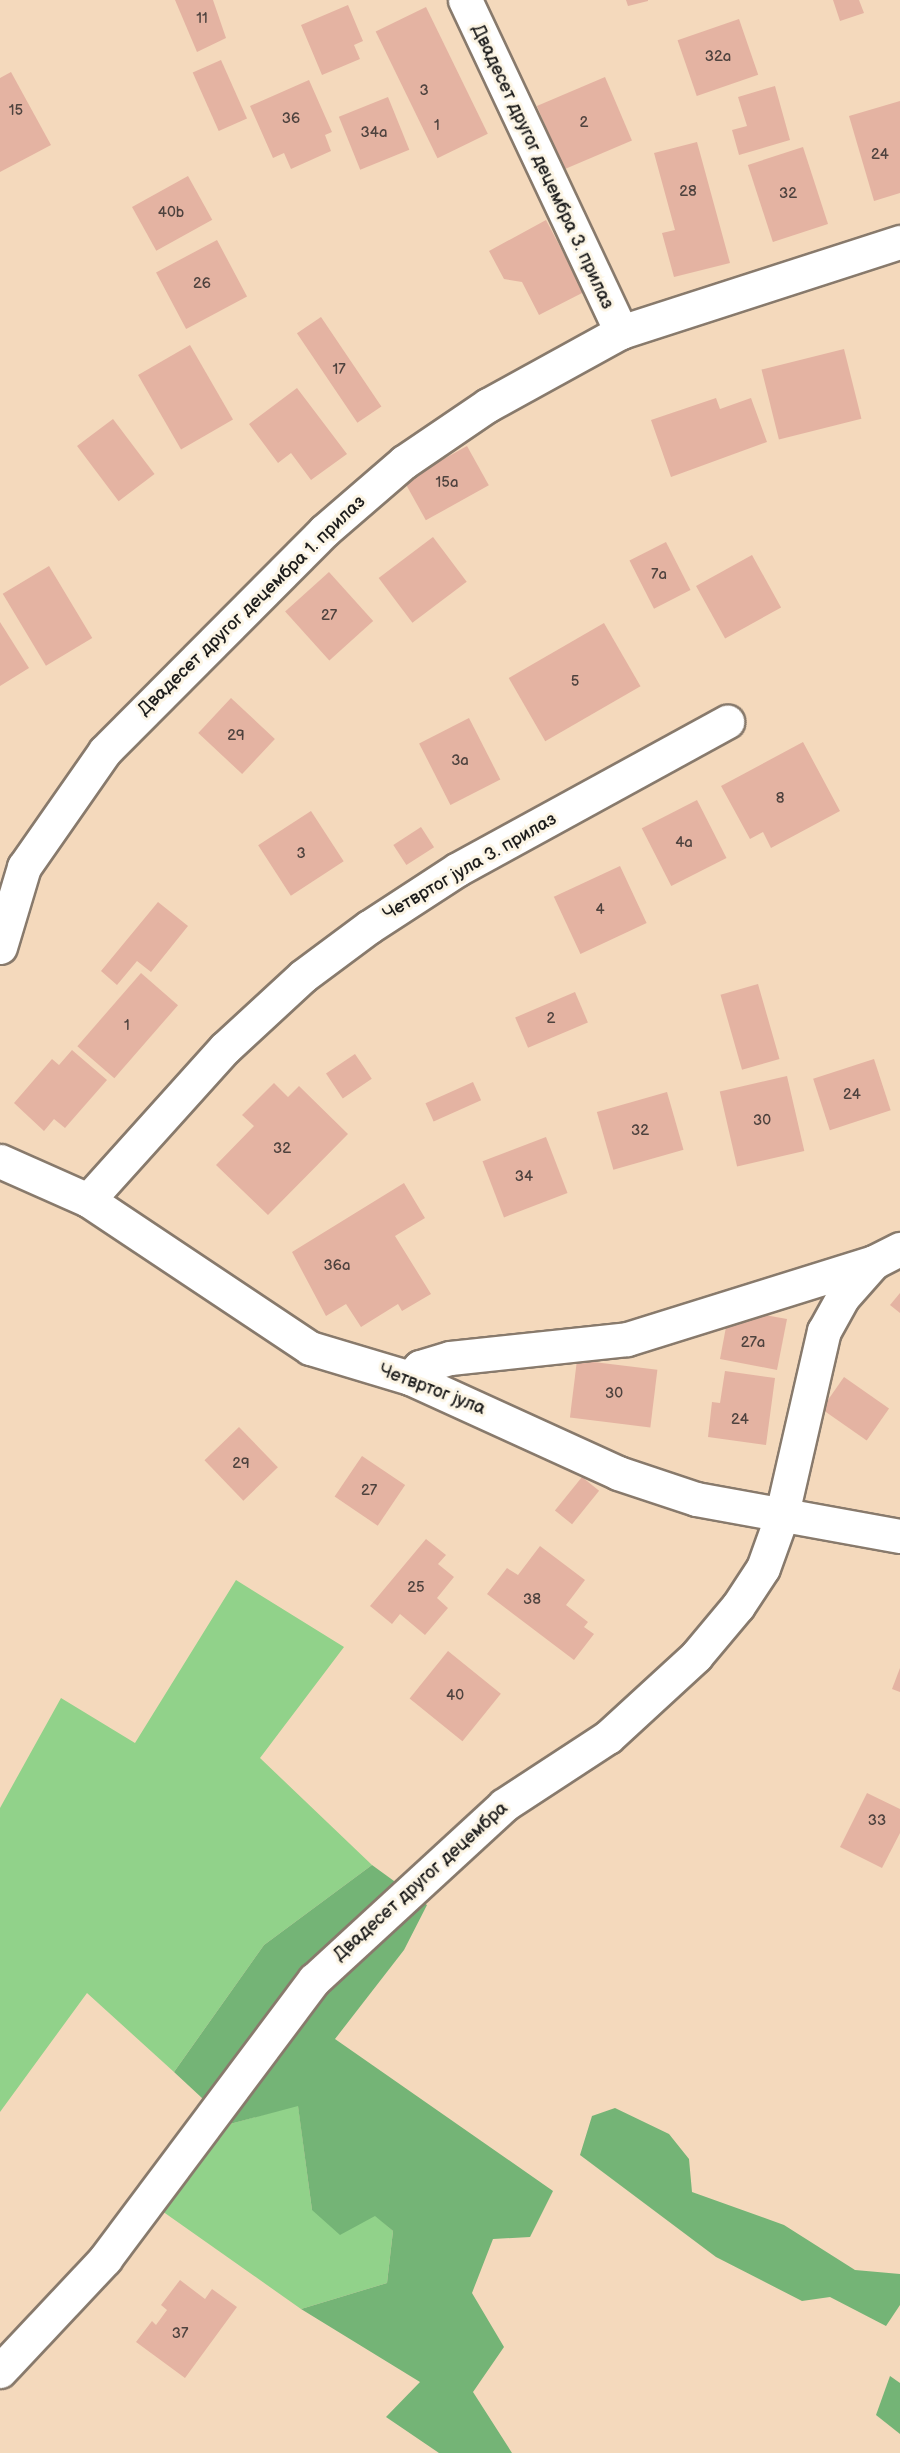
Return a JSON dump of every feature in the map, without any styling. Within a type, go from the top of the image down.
[{"type":"street","name":"Двадесет другог децембра 3. прилаз","points":[[465,0],[621,332]]},
{"type":"street","name":"Двадесет другог децембра 1. прилаз","points":[[0,947],[24,867],[56,816],[105,751],[190,663],[324,531],[404,462],[488,405],[621,332],[900,242]]},
{"type":"street","name":"Четвртог јула 3. прилаз","points":[[88,1200],[225,1048],[359,934],[458,869],[727,722]]},
{"type":"street","name":"Четвртог јула","points":[[0,1161],[88,1200],[310,1348],[410,1378],[618,1473],[781,1518],[900,1536]]},
{"type":"street","points":[[410,1378],[420,1367],[450,1358],[627,1340],[887,1255]]},
{"type":"street","name":"Двадесет другог децембра","points":[[0,2371],[105,2259],[314,1980],[504,1804],[608,1737],[696,1656],[763,1568],[781,1518],[824,1330],[842,1298],[887,1255]]},
{"type":"green space","points":[[236,1580],[344,1647],[260,1758],[372,1865],[264,1945],[174,2072],[87,1993],[0,2112],[0,1808],[61,1698],[135,1743]]},
{"type":"green space","points":[[372,1865],[427,1905],[404,1950],[335,2039],[553,2191],[530,2237],[493,2239],[472,2293],[504,2347],[473,2392],[512,2453],[439,2453],[386,2417],[420,2382],[301,2309],[387,2283],[393,2231],[375,2216],[340,2235],[312,2210],[298,2106],[230,2124],[174,2072],[264,1945]]},
{"type":"green space","points":[[298,2105],[312,2210],[375,2215],[393,2231],[387,2283],[301,2309],[162,2211],[230,2124]]},
{"type":"green space","points":[[615,2108],[669,2134],[689,2159],[692,2192],[784,2225],[855,2270],[900,2274],[900,2305],[886,2326],[830,2297],[802,2301],[716,2257],[580,2155],[592,2116]]},
{"type":"green space","points":[[890,2376],[900,2383],[900,2434],[876,2415]]},
{"type":"building","points":[[175,0],[213,0],[226,38],[197,52]]},
{"type":"building","points":[[626,0],[648,0],[648,1],[628,6]]},
{"type":"building","points":[[833,0],[859,0],[864,13],[840,21]]},
{"type":"building","points":[[348,5],[363,41],[354,45],[360,59],[322,75],[301,25]]},
{"type":"building","points":[[426,7],[488,134],[437,158],[376,32]]},
{"type":"building","points":[[739,19],[758,75],[697,96],[678,40]]},
{"type":"building","points":[[221,60],[247,118],[219,131],[193,73]]},
{"type":"building","points":[[11,72],[51,145],[0,172],[0,78]]},
{"type":"building","points":[[605,77],[632,141],[564,169],[537,106]]},
{"type":"building","points":[[309,80],[332,132],[325,135],[331,151],[291,169],[284,153],[273,158],[250,106]]},
{"type":"building","points":[[775,86],[790,140],[739,155],[732,130],[747,126],[738,97]]},
{"type":"building","points":[[388,97],[409,150],[360,170],[339,117]]},
{"type":"building","points":[[900,101],[900,193],[874,201],[849,116]]},
{"type":"building","points":[[697,142],[730,263],[674,277],[662,233],[675,230],[654,153]]},
{"type":"building","points":[[803,147],[828,224],[773,242],[748,165]]},
{"type":"building","points":[[188,176],[212,220],[156,251],[132,207]]},
{"type":"building","points":[[546,220],[584,292],[539,315],[522,282],[504,279],[489,251]]},
{"type":"building","points":[[217,240],[247,297],[186,329],[156,272]]},
{"type":"building","points":[[321,317],[381,407],[357,423],[297,333]]},
{"type":"building","points":[[190,345],[233,419],[181,449],[138,375]]},
{"type":"building","points":[[844,349],[861,419],[779,439],[762,370]]},
{"type":"building","points":[[297,388],[347,454],[311,480],[291,453],[278,463],[249,424]]},
{"type":"building","points":[[716,398],[720,409],[751,398],[767,442],[671,477],[651,420]]},
{"type":"building","points":[[113,419],[155,474],[119,501],[77,446]]},
{"type":"building","points":[[467,446],[489,485],[426,520],[404,481]]},
{"type":"building","points":[[433,537],[467,582],[412,623],[379,578]]},
{"type":"building","points":[[666,542],[691,590],[654,609],[629,561]]},
{"type":"building","points":[[752,555],[781,607],[725,639],[696,586]]},
{"type":"building","points":[[49,566],[92,638],[46,666],[3,594]]},
{"type":"building","points":[[329,572],[373,621],[329,661],[285,611]]},
{"type":"building","points":[[0,622],[29,668],[0,686]]},
{"type":"building","points":[[604,623],[640,686],[545,741],[509,678]]},
{"type":"building","points":[[231,698],[275,739],[242,774],[198,733]]},
{"type":"building","points":[[469,718],[500,779],[450,805],[419,743]]},
{"type":"building","points":[[803,742],[840,811],[771,848],[763,832],[750,839],[721,786]]},
{"type":"building","points":[[697,800],[727,858],[671,886],[642,828]]},
{"type":"building","points":[[311,811],[344,861],[291,896],[258,845]]},
{"type":"building","points":[[421,827],[434,847],[406,865],[393,845]]},
{"type":"building","points":[[620,866],[647,923],[580,954],[554,897]]},
{"type":"building","points":[[158,902],[188,926],[151,972],[137,961],[117,985],[101,971]]},
{"type":"building","points":[[141,973],[178,1005],[114,1078],[77,1046]]},
{"type":"building","points":[[758,984],[779,1059],[742,1070],[721,995]]},
{"type":"building","points":[[575,992],[588,1022],[528,1048],[515,1017]]},
{"type":"building","points":[[72,1050],[107,1080],[65,1128],[54,1119],[44,1131],[14,1103],[52,1059],[59,1065]]},
{"type":"building","points":[[355,1054],[372,1079],[343,1098],[326,1074]]},
{"type":"building","points":[[874,1059],[891,1110],[830,1130],[813,1079]]},
{"type":"building","points":[[787,1076],[804,1151],[737,1167],[720,1092]]},
{"type":"building","points":[[473,1082],[481,1100],[434,1121],[425,1103]]},
{"type":"building","points":[[274,1083],[288,1097],[299,1086],[348,1134],[268,1215],[216,1165],[254,1126],[242,1115]]},
{"type":"building","points":[[667,1092],[684,1150],[613,1170],[597,1112]]},
{"type":"building","points":[[546,1137],[568,1193],[504,1217],[483,1161]]},
{"type":"building","points":[[404,1183],[425,1218],[395,1236],[431,1294],[402,1311],[398,1304],[361,1327],[346,1304],[326,1316],[292,1252]]},
{"type":"building","points":[[900,1293],[900,1313],[890,1305]]},
{"type":"building","points":[[748,1312],[787,1319],[777,1370],[720,1359],[726,1327]]},
{"type":"building","points":[[577,1360],[657,1370],[650,1427],[570,1418]]},
{"type":"building","points":[[725,1371],[775,1378],[766,1445],[708,1437],[712,1402],[720,1403]]},
{"type":"building","points":[[844,1377],[889,1409],[867,1440],[822,1409]]},
{"type":"building","points":[[239,1427],[278,1467],[243,1501],[204,1460]]},
{"type":"building","points":[[362,1456],[405,1485],[378,1526],[335,1497]]},
{"type":"building","points":[[582,1477],[599,1491],[572,1524],[555,1510]]},
{"type":"building","points":[[426,1539],[446,1555],[438,1564],[454,1577],[437,1598],[448,1608],[425,1635],[400,1614],[392,1624],[370,1606]]},
{"type":"building","points":[[540,1546],[585,1580],[566,1605],[588,1622],[584,1627],[594,1634],[574,1660],[487,1594],[507,1568],[518,1575]]},
{"type":"building","points":[[448,1651],[501,1694],[462,1741],[410,1698]]},
{"type":"building","points":[[900,1668],[900,1692],[892,1689]]},
{"type":"building","points":[[867,1793],[900,1809],[900,1833],[882,1868],[840,1847]]},
{"type":"building","points":[[180,2280],[205,2299],[212,2289],[237,2307],[185,2378],[136,2342],[152,2321],[156,2325],[167,2310],[161,2305]]}]
